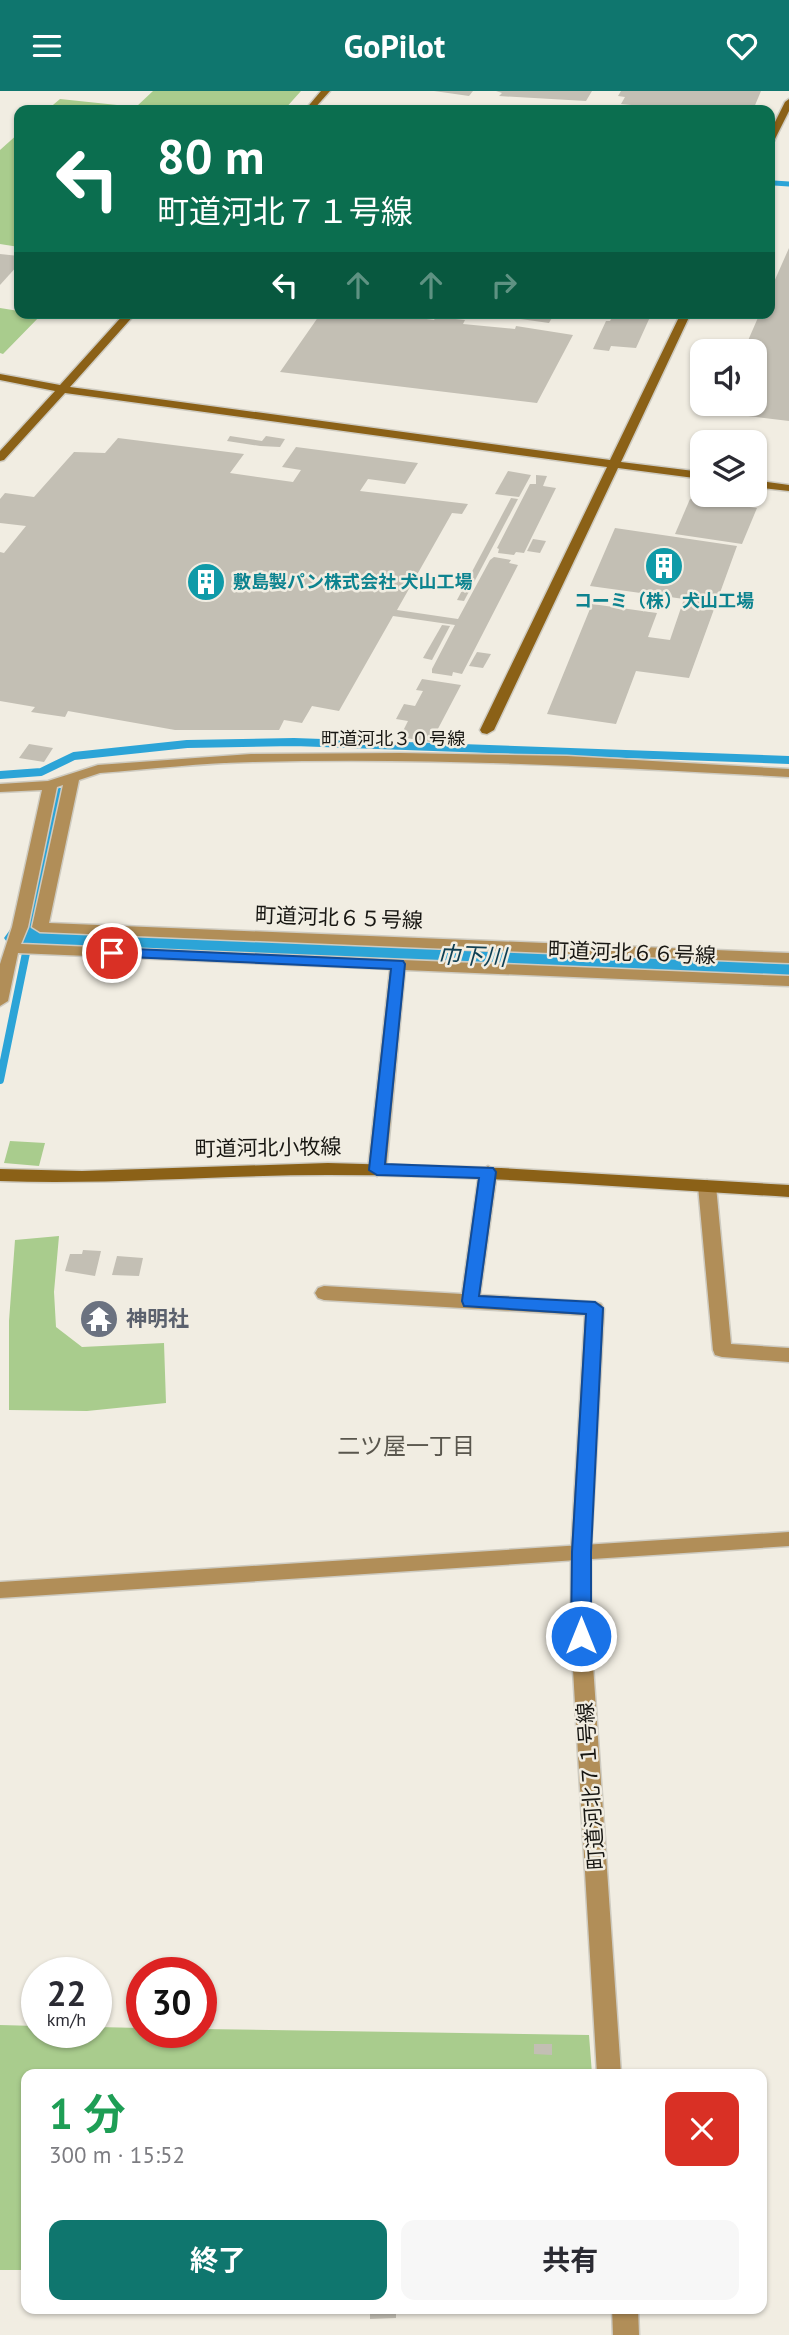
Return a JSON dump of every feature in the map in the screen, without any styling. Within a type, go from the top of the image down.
[{"type":"street","points":[[313,105],[326,91]]},
{"type":"street","points":[[775,131],[789,102]]},
{"type":"street","points":[[0,458],[126,319]]},
{"type":"street","points":[[487,730],[683,319]]},
{"type":"street","points":[[0,377],[62,389],[690,474]]},
{"type":"street","points":[[767,485],[789,488]]},
{"type":"street","name":"町道河北３０号線","points":[[0,788],[50,785],[98,769],[237,759],[373,757],[567,760],[789,773]]},
{"type":"street","name":"町道河北６５号線","points":[[72,778],[40,927],[789,958]]},
{"type":"street","points":[[0,1001],[22,949],[20,926],[50,785]]},
{"type":"street","name":"町道河北６６号線","points":[[22,949],[789,981]]},
{"type":"street","points":[[377,1170],[398,964]]},
{"type":"street","name":"町道河北小牧線","points":[[0,1175],[138,1176],[213,1171],[488,1172],[789,1191]]},
{"type":"street","points":[[470,1301],[488,1172]]},
{"type":"street","points":[[707,1186],[722,1350],[789,1355]]},
{"type":"street","name":"町道河北７１号線","points":[[324,1293],[595,1308],[581,1552],[581,1636],[609,2069]]},
{"type":"street","points":[[625,2314],[626,2335]]},
{"type":"lane","points":[[0,1594],[789,1539]]},
{"type":"green space","points":[[153,91],[301,91],[288,105],[138,105]]},
{"type":"green space","points":[[60,99],[117,105],[53,105]]},
{"type":"green space","points":[[14,137],[14,246],[0,244],[0,150]]},
{"type":"green space","points":[[0,308],[14,310],[14,319],[37,319],[3,354],[0,353]]},
{"type":"green space","points":[[10,1141],[45,1143],[39,1166],[4,1163]]},
{"type":"green space","points":[[59,1236],[54,1292],[56,1327],[82,1347],[164,1343],[166,1403],[87,1411],[9,1410],[9,1321],[15,1240]]},
{"type":"green space","points":[[0,2025],[21,2026],[21,2048],[112,2048],[112,2027],[126,2028],[126,2048],[217,2048],[217,2029],[589,2035],[592,2069],[21,2069],[21,2270],[0,2270]]},
{"type":"building","points":[[434,91],[473,91],[469,96]]},
{"type":"building","points":[[496,91],[592,91],[586,101],[499,96],[502,93]]},
{"type":"building","points":[[621,91],[761,91],[755,105],[631,105],[621,104],[625,97],[618,96]]},
{"type":"building","points":[[789,248],[789,421],[748,416],[767,416],[767,339],[749,339],[757,319],[775,319],[775,280]]},
{"type":"building","points":[[0,254],[14,255],[14,270],[0,285]]},
{"type":"building","points":[[317,319],[455,319],[465,320],[463,324],[515,329],[516,326],[573,335],[537,403],[280,372]]},
{"type":"building","points":[[520,319],[551,319],[549,323]]},
{"type":"building","points":[[649,319],[636,348],[611,346],[609,351],[593,349],[606,321]]},
{"type":"building","points":[[230,436],[262,441],[266,436],[285,439],[280,447],[260,446],[227,441]]},
{"type":"building","name":"敷島製パン株式会社 犬山工場","points":[[118,438],[244,454],[230,473],[293,482],[301,470],[282,467],[296,447],[418,463],[405,484],[368,479],[360,491],[468,504],[462,514],[452,513],[397,610],[458,619],[490,560],[494,557],[511,560],[509,563],[518,565],[462,674],[453,672],[452,676],[432,673],[455,625],[393,616],[339,711],[312,706],[302,723],[284,720],[279,730],[175,730],[68,711],[65,717],[31,712],[35,707],[0,701],[0,552],[4,553],[26,526],[0,523],[0,499],[5,493],[34,497],[74,452],[105,453]]},
{"type":"building","points":[[508,471],[531,475],[519,497],[495,494]]},
{"type":"building","points":[[536,475],[547,476],[543,486],[556,488],[524,553],[498,553],[497,548],[530,484],[536,484]]},
{"type":"building","points":[[511,498],[518,499],[464,601],[457,600]]},
{"type":"building","points":[[690,499],[690,507],[757,508],[742,544],[675,534]]},
{"type":"building","points":[[615,528],[737,546],[689,678],[636,671],[616,724],[547,714],[592,604],[657,613],[648,637],[670,640],[684,599],[590,586]]},
{"type":"building","points":[[533,539],[546,541],[540,553],[527,551]]},
{"type":"building","points":[[442,625],[450,626],[432,660],[423,658]]},
{"type":"building","points":[[477,652],[491,654],[483,668],[469,666]]},
{"type":"building","points":[[422,679],[461,685],[431,742],[400,737],[408,721],[396,719],[404,704],[415,706],[423,691],[416,690]]},
{"type":"building","points":[[29,744],[53,748],[44,762],[19,758]]},
{"type":"building","points":[[83,1250],[101,1251],[95,1276],[65,1271],[70,1254],[82,1254]]},
{"type":"building","points":[[117,1256],[143,1258],[139,1276],[112,1275]]},
{"type":"building","points":[[534,2044],[552,2044],[552,2055],[534,2054]]},
{"type":"building","points":[[370,2314],[396,2314],[396,2318],[370,2319]]},
{"type":"waterway","points":[[775,183],[789,184]]},
{"type":"waterway","points":[[0,775],[41,772],[74,756],[187,744],[294,742],[789,760]]},
{"type":"waterway","points":[[33,922],[60,792]]},
{"type":"waterway","name":"巾下川","points":[[28,945],[30,938]]},
{"type":"waterway","name":"巾下川","points":[[30,938],[789,970]]},
{"type":"waterway","points":[[0,1080],[26,953]]},
{"type":"place","name":"コーミ（株）犬山工場","points":[[664,566]]},
{"type":"place","name":"敷島製パン株式会社 犬山工場","points":[[206,582]]},
{"type":"place","name":"神明社","points":[[99,1319]]},
{"type":"district","name":"二ツ屋一丁目","points":[[406,1446]]},
{"type":"route","points":[[112,953],[398,964],[377,1170],[488,1172],[470,1301],[595,1308],[581,1552],[581,1636]]}]
